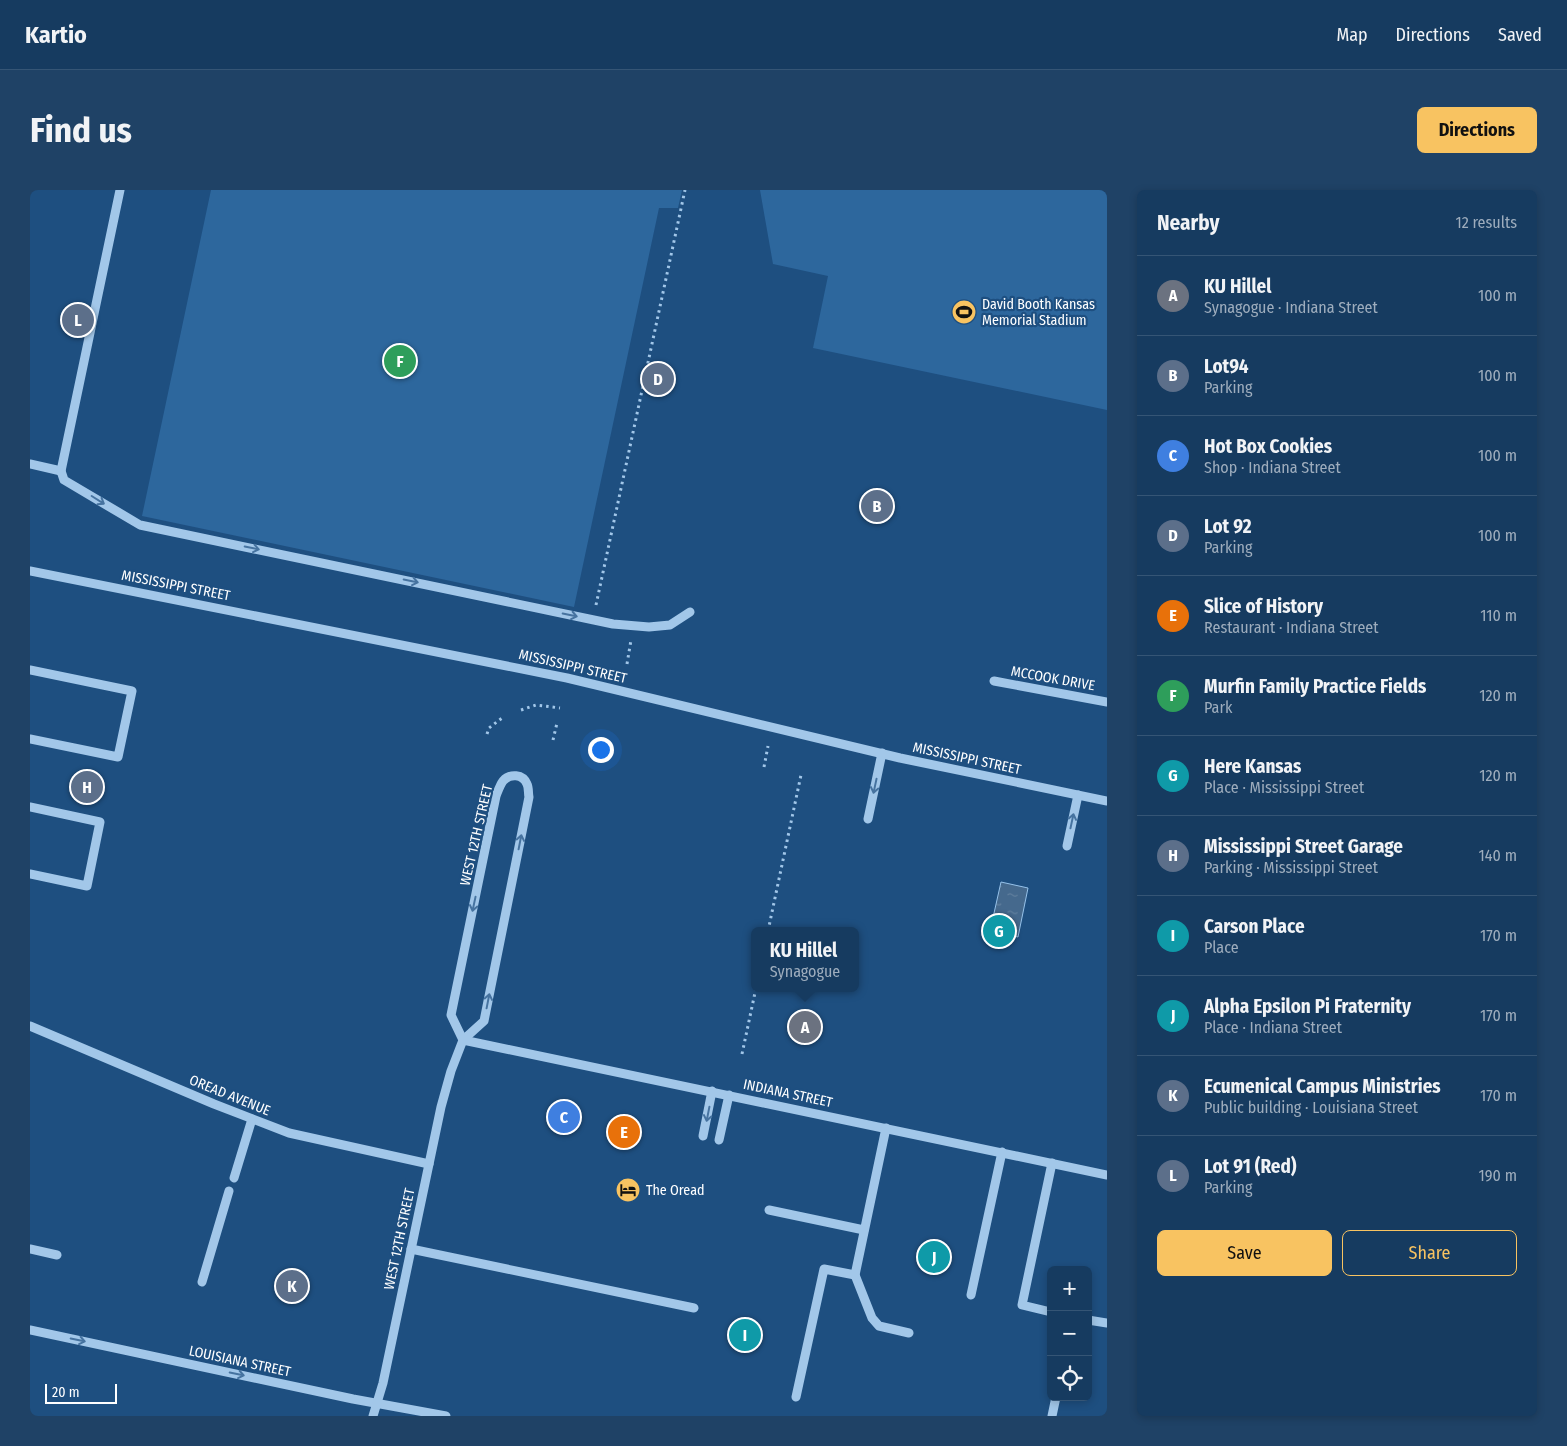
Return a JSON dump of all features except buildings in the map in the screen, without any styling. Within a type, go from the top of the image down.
[{"type":"street","points":[[120,190],[61,471],[64,480],[140,525],[613,624],[649,627],[670,625],[690,612]]},
{"type":"street","points":[[30,464],[61,471]]},
{"type":"street","name":"MISSISSIPPI STREET","points":[[30,571],[567,678],[882,753],[1107,801]]},
{"type":"street","points":[[30,670],[132,691],[118,757],[30,739]]},
{"type":"street","name":"MCCOOK DRIVE","points":[[994,681],[1107,702]]},
{"type":"street","points":[[868,819],[882,753]]},
{"type":"street","name":"WEST 12TH STREET","points":[[373,1416],[383,1384],[441,1107],[451,1071],[463,1040],[484,1021],[529,797],[527,783],[516,775],[509,776],[504,780],[496,796],[451,1014],[463,1040]]},
{"type":"street","points":[[1067,846],[1078,795]]},
{"type":"street","points":[[30,807],[100,822],[87,886],[30,874]]},
{"type":"street","name":"OREAD AVENUE","points":[[30,1026],[289,1133],[429,1164]]},
{"type":"street","name":"INDIANA STREET","points":[[463,1040],[1107,1175]]},
{"type":"street","points":[[703,1136],[712,1091]]},
{"type":"street","points":[[719,1140],[729,1095]]},
{"type":"street","points":[[234,1178],[252,1119]]},
{"type":"street","points":[[886,1128],[855,1275],[872,1318],[879,1326],[909,1333]]},
{"type":"street","points":[[971,1295],[1002,1152]]},
{"type":"street","points":[[1047,1311],[1022,1306],[1052,1163]]},
{"type":"street","points":[[202,1282],[229,1191]]},
{"type":"street","points":[[769,1210],[864,1230]]},
{"type":"street","points":[[30,1249],[57,1255]]},
{"type":"street","points":[[411,1249],[694,1308]]},
{"type":"street","points":[[796,1397],[824,1268],[855,1275]]},
{"type":"street","points":[[1092,1321],[1107,1324]]},
{"type":"street","name":"LOUISIANA STREET","points":[[30,1330],[446,1416]]},
{"type":"street","points":[[1052,1416],[1055,1401]]},
{"type":"path","points":[[604,607],[596,606],[684,190]]},
{"type":"path","points":[[627,664],[632,637],[631,625]]},
{"type":"path","points":[[521,710],[536,705],[560,708]]},
{"type":"path","points":[[487,734],[489,728],[502,718]]},
{"type":"path","points":[[553,740],[557,723]]},
{"type":"path","points":[[764,768],[768,746]]},
{"type":"path","points":[[769,927],[801,775]]},
{"type":"path","points":[[742,1054],[755,992]]},
{"type":"shaded area","points":[[211,190],[682,190],[678,208],[659,208],[574,607],[142,516]]},
{"type":"shaded area","name":"David Booth Kansas Memorial Stadium","points":[[760,190],[1107,190],[1107,410],[813,348],[828,276],[773,264]]},
{"type":"water","points":[[1001,882],[1028,888],[1018,937],[990,931]]},
{"type":"place","name":"David Booth Kansas Memorial Stadium","points":[[964,312]]},
{"type":"place","name":"Lot 91 (Red)","points":[[78,320]]},
{"type":"place","name":"Murfin Family Practice Fields","points":[[400,361]]},
{"type":"place","name":"Lot 92","points":[[658,379]]},
{"type":"place","name":"Lot94","points":[[877,506]]},
{"type":"place","name":"Mississippi Street Garage","points":[[87,787]]},
{"type":"place","name":"Here Kansas","points":[[999,931]]},
{"type":"place","name":"KU Hillel","points":[[805,1027]]},
{"type":"place","name":"Hot Box Cookies","points":[[564,1117]]},
{"type":"place","name":"Slice of History","points":[[624,1132]]},
{"type":"place","name":"The Oread","points":[[628,1190]]},
{"type":"place","name":"Alpha Epsilon Pi Fraternity","points":[[934,1257]]},
{"type":"place","name":"Ecumenical Campus Ministries","points":[[292,1286]]},
{"type":"place","name":"Carson Place","points":[[745,1335]]}]
